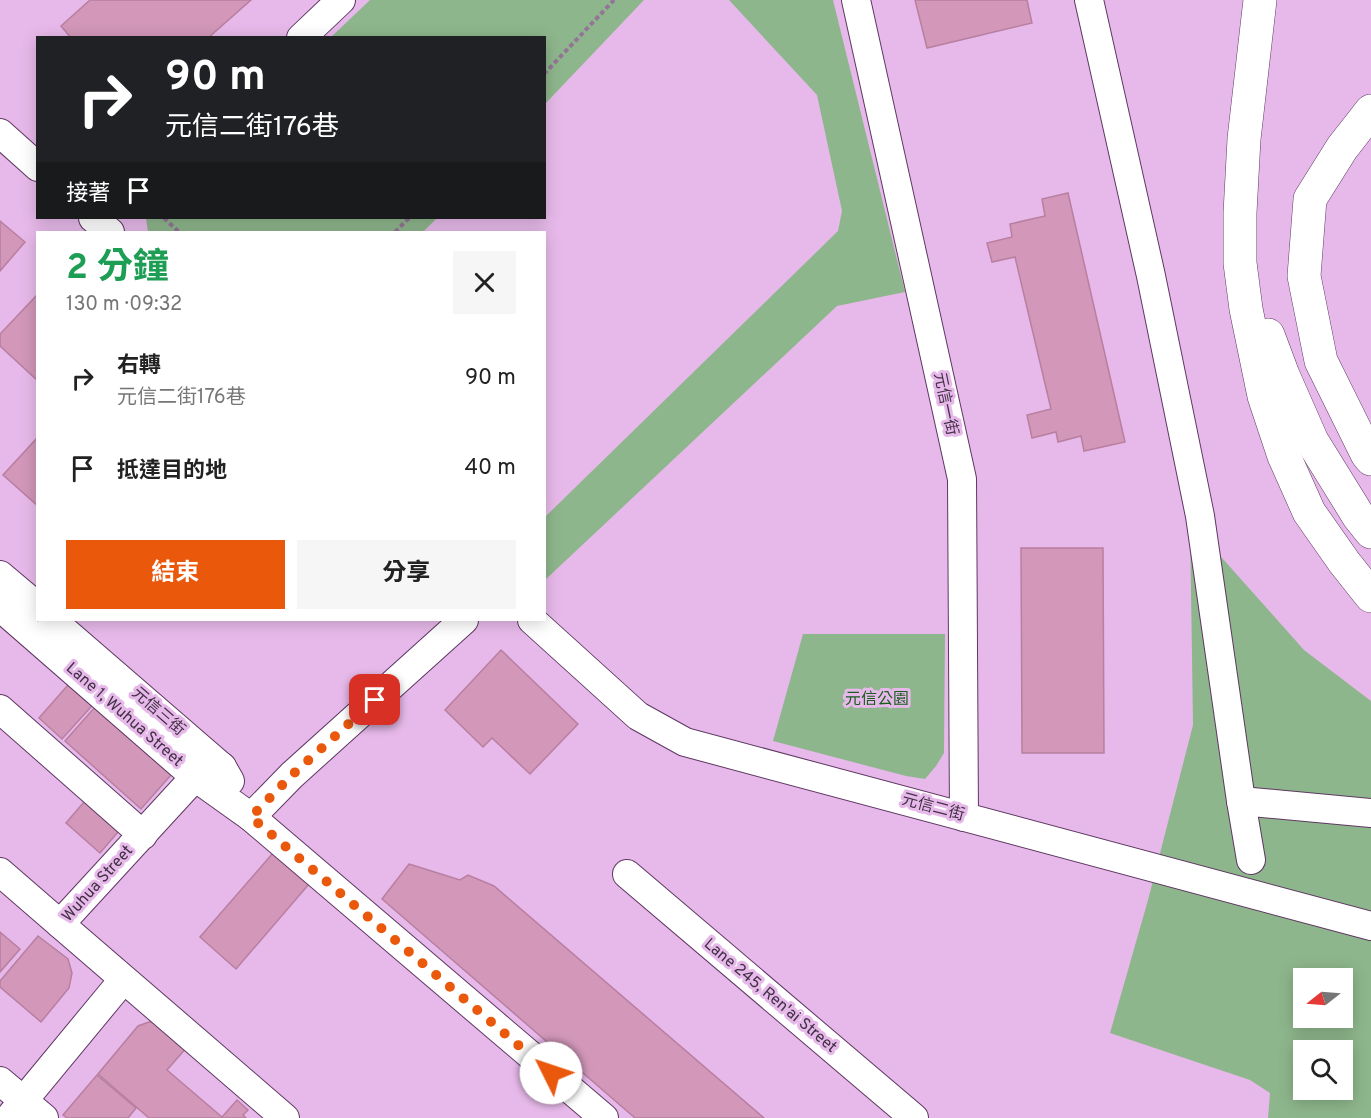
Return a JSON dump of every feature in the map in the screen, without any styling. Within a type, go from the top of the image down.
[{"type":"highway","points":[[1260,0],[1244,139],[1240,213],[1240,263],[1246,309],[1264,396],[1284,456],[1309,512],[1371,597]]},
{"type":"highway","points":[[1371,111],[1342,148],[1310,199],[1304,276],[1321,361],[1371,459]]},
{"type":"highway","points":[[1240,213],[1257,303],[1283,375],[1312,441],[1359,517],[1371,532]]},
{"type":"street","points":[[303,36],[341,0]]},
{"type":"street","name":"元信一街","points":[[856,0],[962,479],[964,817]]},
{"type":"street","points":[[1089,0],[1151,276],[1200,516],[1240,801],[1251,860]]},
{"type":"street","points":[[0,133],[36,165]]},
{"type":"street","points":[[0,575],[36,605]]},
{"type":"street","name":"Lane 1, Wuhua Street","points":[[0,607],[195,777],[251,817]]},
{"type":"street","name":"元信三街","points":[[52,621],[222,767],[251,817]]},
{"type":"street","points":[[463,621],[292,775],[251,817],[604,1118]]},
{"type":"street","name":"元信二街","points":[[533,621],[638,716],[685,742],[1371,926]]},
{"type":"street","points":[[0,709],[143,835]]},
{"type":"street","name":"Wuhua Street","points":[[222,767],[195,777],[60,924],[285,1118]]},
{"type":"street","points":[[1240,801],[1371,813]]},
{"type":"street","points":[[0,872],[60,924]]},
{"type":"street","name":"Lane 245, Ren'ai Street","points":[[627,874],[914,1118]]},
{"type":"street","points":[[0,1081],[25,1112],[123,980]]},
{"type":"path","points":[[546,72],[614,0]]},
{"type":"path","points":[[165,219],[178,231]]},
{"type":"path","points":[[395,231],[408,219]]},
{"type":"green space","points":[[370,0],[644,0],[546,103],[546,36],[332,36]]},
{"type":"green space","points":[[729,0],[833,0],[905,292],[837,306],[546,579],[546,516],[838,231],[842,211],[817,95]]},
{"type":"green space","points":[[146,219],[436,219],[424,231],[148,231]]},
{"type":"green space","points":[[1190,522],[1304,650],[1371,701],[1371,1118],[1268,1118],[1270,1093],[1250,1080],[1110,1033],[1148,900],[1193,725]]},
{"type":"green space","name":"元信公園","points":[[803,634],[945,634],[944,753],[925,779],[773,741]]},
{"type":"building","points":[[90,0],[251,0],[210,36],[69,36],[61,26]]},
{"type":"building","points":[[915,0],[1027,0],[1032,23],[927,48]]},
{"type":"building","points":[[1068,193],[1125,442],[1084,451],[1081,436],[1058,442],[1056,432],[1032,438],[1027,415],[1051,409],[1015,257],[992,262],[987,243],[1012,237],[1010,224],[1045,216],[1042,199]]},
{"type":"building","points":[[0,221],[25,242],[0,271]]},
{"type":"building","points":[[36,296],[36,379],[0,346],[0,334]]},
{"type":"building","points":[[36,439],[36,504],[3,475]]},
{"type":"building","points":[[1021,548],[1103,548],[1104,753],[1022,753]]},
{"type":"building","points":[[501,650],[578,724],[530,774],[492,738],[483,747],[445,710]]},
{"type":"building","points":[[75,677],[99,698],[62,739],[39,718]]},
{"type":"building","points":[[95,707],[171,775],[141,809],[65,741]]},
{"type":"building","points":[[90,795],[124,825],[100,853],[66,823]]},
{"type":"building","points":[[273,853],[309,884],[236,969],[200,937]]},
{"type":"building","points":[[409,864],[460,880],[468,875],[494,886],[764,1118],[635,1118],[382,899]]},
{"type":"building","points":[[0,932],[20,949],[0,972]]},
{"type":"building","points":[[38,936],[68,959],[72,973],[69,988],[41,1022],[0,987],[0,981]]},
{"type":"building","points":[[157,1022],[187,1047],[167,1070],[222,1117],[237,1100],[248,1110],[243,1115],[246,1118],[149,1118],[98,1074],[138,1026]]},
{"type":"building","points":[[97,1075],[136,1108],[128,1118],[67,1118],[63,1115]]},
{"type":"route","points":[[375,700],[292,775],[251,817],[551,1073]]}]
